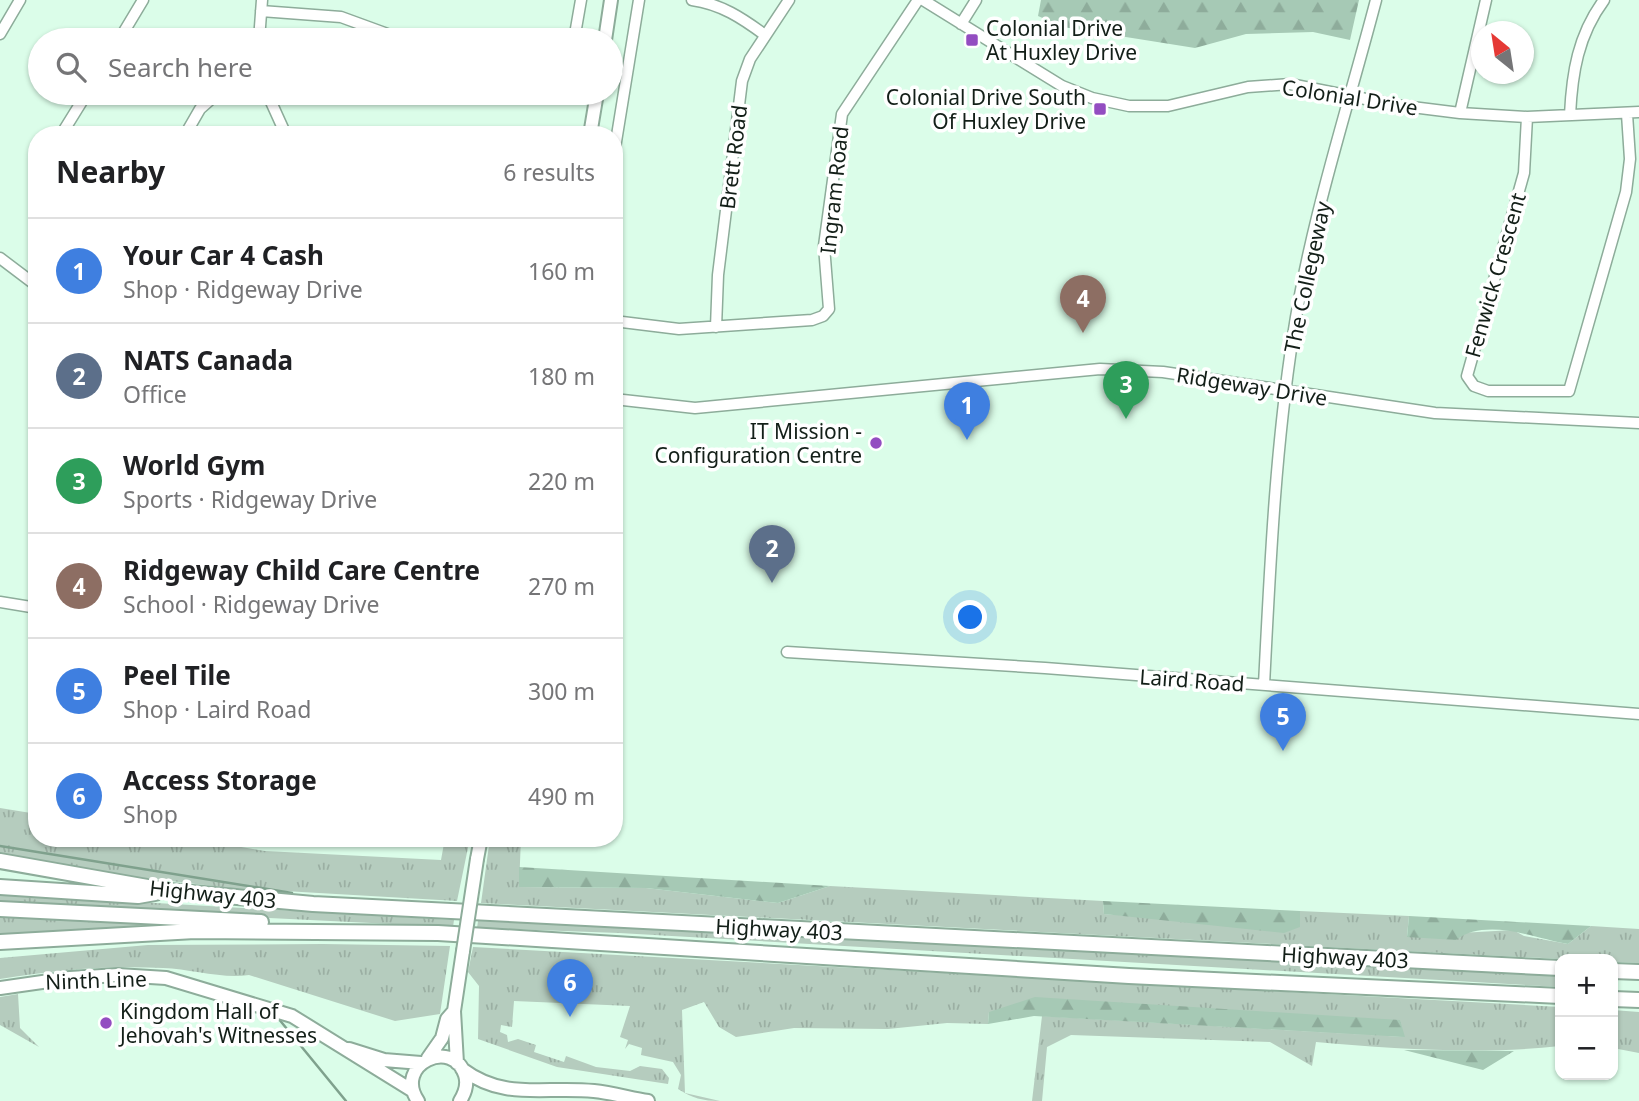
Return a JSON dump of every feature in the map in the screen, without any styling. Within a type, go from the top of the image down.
[{"type":"highway","name":"Highway 403","points":[[0,861],[170,891],[313,904],[1555,968]]},
{"type":"highway","points":[[0,887],[138,896],[170,891]]},
{"type":"highway","points":[[0,909],[276,922],[288,930]]},
{"type":"highway","name":"Highway 403","points":[[0,942],[288,930],[438,933],[1129,976],[1555,996]]},
{"type":"highway","points":[[0,949],[52,938]]},
{"type":"highway","points":[[1618,971],[1639,972]]},
{"type":"highway","points":[[1618,999],[1639,1000]]},
{"type":"main road","points":[[607,28],[611,0]]},
{"type":"main road","points":[[592,126],[595,105]]},
{"type":"main road","points":[[460,1101],[466,1087],[460,1066],[454,1011],[479,847]]},
{"type":"main road","name":"Ninth Line","points":[[0,988],[70,978],[118,975],[166,978],[292,1016],[345,1048],[417,1098]]},
{"type":"main road","points":[[417,1098],[413,1076],[442,1038],[447,1019],[454,1011]]},
{"type":"main road","name":"Ninth Line","points":[[345,1048],[384,1060],[425,1061],[443,1056],[460,1066]]},
{"type":"main road","points":[[460,1066],[477,1082],[495,1090],[594,1091],[648,1101]]},
{"type":"street","points":[[0,34],[20,0]]},
{"type":"street","points":[[126,28],[143,0]]},
{"type":"street","points":[[576,28],[581,0]]},
{"type":"street","points":[[623,99],[639,0]]},
{"type":"street","points":[[692,0],[707,2],[738,15],[765,35]]},
{"type":"street","name":"Brett Road","points":[[716,327],[719,275],[742,81],[765,35],[789,0]]},
{"type":"street","name":"Colonial Drive","points":[[920,0],[1062,86],[1110,103],[1168,106],[1276,84],[1460,113],[1527,117],[1639,112]]},
{"type":"street","name":"Ingram Road","points":[[623,322],[679,329],[812,320],[823,316],[829,309],[824,246],[842,114],[920,0]]},
{"type":"street","points":[[961,24],[976,0]]},
{"type":"street","name":"The Collegeway","points":[[1264,685],[1277,456],[1305,275],[1376,0]]},
{"type":"street","points":[[1460,113],[1486,0]]},
{"type":"street","points":[[1570,115],[1574,70],[1583,36],[1604,0]]},
{"type":"street","points":[[260,28],[261,5],[341,17],[371,28]]},
{"type":"street","points":[[67,126],[80,105]]},
{"type":"street","points":[[190,126],[204,105]]},
{"type":"street","points":[[272,105],[282,126]]},
{"type":"street","points":[[619,126],[622,105]]},
{"type":"street","name":"Fenwick Crescent","points":[[1527,117],[1524,173],[1467,376],[1474,386],[1488,391],[1569,391],[1626,192],[1630,159],[1627,114]]},
{"type":"street","points":[[0,258],[28,279]]},
{"type":"street","name":"Ridgeway Drive","points":[[623,401],[695,408],[1100,369],[1163,372],[1435,413],[1639,423]]},
{"type":"street","points":[[0,602],[28,607]]},
{"type":"street","name":"Laird Road","points":[[787,652],[1639,714]]},
{"type":"green space","points":[[1041,0],[1359,0],[1350,40],[1313,32],[1246,34],[1195,48],[1063,27],[1038,16]]},
{"type":"green space","points":[[0,808],[28,813],[28,847],[241,847],[265,851],[441,860],[443,847],[468,847],[457,901],[230,888],[119,875],[0,855]]},
{"type":"green space","points":[[489,847],[521,847],[519,887],[646,888],[778,903],[830,886],[1103,901],[1104,914],[1299,927],[1300,911],[1409,916],[1407,936],[1513,930],[1524,936],[1568,944],[1591,926],[1639,929],[1639,963],[1618,962],[1618,954],[1555,954],[1555,959],[481,903]]},
{"type":"green space","points":[[519,867],[830,886],[778,903],[646,888],[519,887]]},
{"type":"green space","points":[[0,894],[454,920],[453,927],[0,905]]},
{"type":"green space","points":[[1103,901],[1300,911],[1300,927],[1284,933],[1104,914]]},
{"type":"green space","points":[[0,916],[157,923],[157,926],[0,936]]},
{"type":"green space","points":[[1409,916],[1591,926],[1568,944],[1496,930],[1468,933],[1456,940],[1407,937]]},
{"type":"green space","points":[[478,921],[629,926],[1555,974],[1555,987],[619,933],[477,928]]},
{"type":"green space","points":[[148,945],[450,946],[440,1014],[395,1021],[249,975],[228,976],[174,969],[101,968],[0,979],[0,958]]},
{"type":"green space","points":[[473,947],[1555,1007],[1555,1046],[1469,1051],[1316,1042],[1312,1066],[1270,1042],[1071,1035],[1047,1047],[1042,1101],[1032,1101],[1042,1016],[1405,1037],[989,1012],[988,1024],[947,1023],[888,1029],[794,1028],[736,1037],[719,1027],[704,1002],[682,1010],[685,1093],[720,1101],[693,1097],[688,1095],[678,1089],[681,1075],[673,1062],[641,1055],[642,1048],[629,1044],[625,1049],[628,1040],[620,1037],[630,1006],[514,1001],[512,1027],[501,1025],[500,1032],[507,1035],[508,1042],[518,1039],[536,1045],[534,1052],[564,1062],[566,1056],[596,1067],[630,1071],[640,1066],[662,1069],[669,1078],[668,1084],[557,1067],[478,1039],[479,986],[468,972]]},
{"type":"green space","points":[[18,994],[20,1028],[39,1047],[0,1025],[0,997]]},
{"type":"green space","points":[[1035,997],[1400,1020],[1405,1037],[1034,1016],[988,1024],[989,1012]]},
{"type":"green space","points":[[1618,1010],[1639,1012],[1639,1053],[1618,1049]]},
{"type":"green space","points":[[1404,1050],[1514,1051],[1483,1070]]},
{"type":"waterway","points":[[0,846],[292,893]]},
{"type":"waterway","points":[[278,1018],[346,1101]]},
{"type":"place","name":"Colonial Drive At Huxley Drive","points":[[972,40]]},
{"type":"place","name":"Colonial Drive South Of Huxley Drive","points":[[1100,109]]},
{"type":"place","name":"Ridgeway Child Care Centre","points":[[1083,333]]},
{"type":"place","name":"World Gym","points":[[1126,419]]},
{"type":"place","name":"Your Car 4 Cash","points":[[967,440]]},
{"type":"place","name":"IT Mission - Configuration Centre","points":[[876,443]]},
{"type":"place","name":"NATS Canada","points":[[772,583]]},
{"type":"place","name":"Peel Tile","points":[[1283,751]]},
{"type":"place","name":"Access Storage","points":[[570,1017]]},
{"type":"place","name":"Kingdom Hall of Jehovah's Witnesses","points":[[106,1023]]}]
